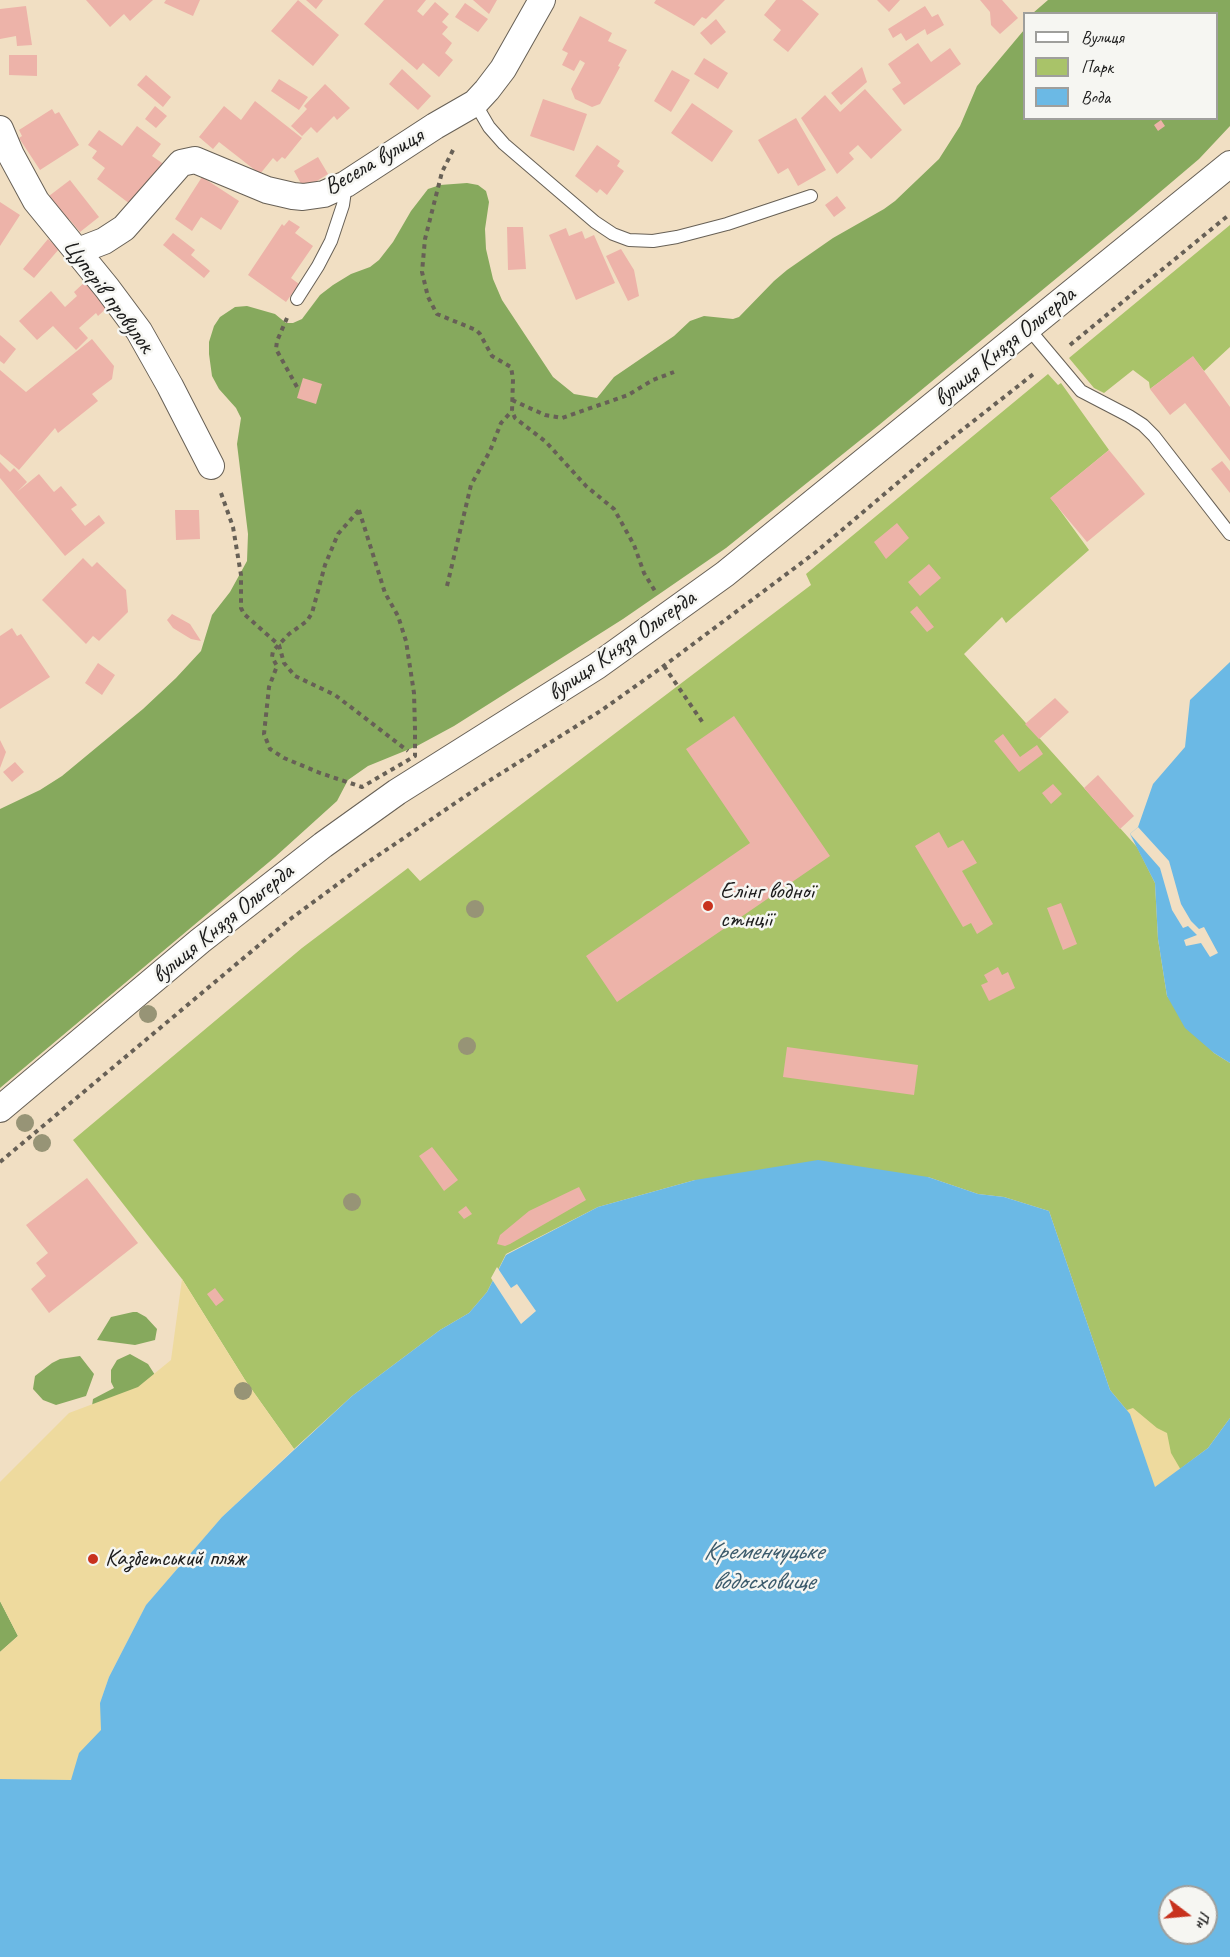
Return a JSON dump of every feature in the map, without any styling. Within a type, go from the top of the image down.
[{"type":"street","name":"Весела вулиця","points":[[78,252],[104,241],[124,228],[181,163],[195,160],[267,190],[293,196],[324,194],[346,184],[475,103],[503,69],[542,0]]},
{"type":"street","name":"Цуперів провулок","points":[[0,129],[5,157],[36,201],[139,331],[170,386],[210,466]]},
{"type":"street","name":"вулиця Князя Ольгерда","points":[[0,1109],[160,974],[275,881],[361,817],[424,763],[546,700],[670,615],[768,541],[1230,164]]},
{"type":"lane","points":[[475,103],[489,127],[504,144],[595,222],[613,234],[629,240],[652,241],[677,237],[727,224],[811,196]]},
{"type":"lane","points":[[297,299],[331,241],[343,205],[346,184]]},
{"type":"lane","points":[[1028,328],[1080,391],[1129,416],[1155,436],[1230,534]]},
{"type":"path","points":[[475,103],[442,172],[422,258],[423,285],[437,314],[476,330],[492,356],[511,367],[513,372],[512,411],[518,421],[546,442],[586,486],[614,509],[634,545],[644,573],[670,615]]},
{"type":"path","points":[[297,299],[282,327],[276,349],[297,387]]},
{"type":"path","points":[[512,400],[545,415],[562,418],[628,395],[653,380],[674,372]]},
{"type":"path","points":[[447,586],[471,485],[490,451],[501,423],[512,411]]},
{"type":"path","points":[[221,492],[235,534],[241,575],[242,611],[247,618],[279,645],[284,663],[295,676],[335,695],[424,763]]},
{"type":"path","points":[[359,510],[385,594],[398,616],[406,641],[424,763],[362,787],[311,770],[284,758],[270,748],[264,734],[269,687],[276,666],[272,657],[273,651],[289,634],[307,621],[312,613],[324,565],[338,534],[359,510]]},
{"type":"path","points":[[664,666],[703,723]]},
{"type":"green space","points":[[1048,0],[1230,0],[1230,126],[1199,159],[1133,215],[726,548],[623,619],[454,726],[417,746],[368,766],[348,780],[337,801],[275,857],[0,1088],[0,809],[40,790],[62,776],[143,709],[176,678],[201,651],[212,615],[230,592],[247,561],[248,534],[237,444],[241,418],[212,376],[209,354],[209,342],[214,326],[220,317],[235,307],[247,306],[275,314],[286,323],[302,319],[320,295],[333,285],[351,274],[370,267],[379,260],[428,189],[440,185],[467,183],[478,185],[486,191],[489,202],[485,229],[486,249],[493,279],[502,300],[553,377],[574,394],[597,398],[614,377],[674,336],[690,321],[704,316],[733,319],[739,317],[787,270],[833,238],[895,201],[939,159],[960,126],[977,86],[1023,31],[1023,120],[1218,120],[1218,12],[1034,12]]},
{"type":"green space","points":[[1230,225],[1230,347],[1204,371],[1193,357],[1150,389],[1149,382],[1133,370],[1104,393],[1094,388],[1069,358]]},
{"type":"green space","points":[[1048,374],[1058,385],[1061,383],[1109,450],[1051,498],[1089,550],[1006,623],[1002,617],[964,654],[1137,847],[1155,883],[1158,939],[1167,996],[1214,1053],[1230,1063],[1230,1418],[1208,1448],[1156,1487],[1130,1414],[1110,1390],[1049,1211],[1004,1197],[978,1194],[928,1177],[695,1180],[598,1207],[506,1254],[487,1292],[469,1313],[440,1330],[352,1396],[294,1449],[245,1380],[182,1279],[73,1140],[302,948],[408,868],[420,881],[811,585],[806,574]]},
{"type":"green space","points":[[133,1312],[146,1317],[157,1329],[155,1340],[135,1345],[97,1340],[111,1317]]},
{"type":"green space","points":[[130,1354],[148,1364],[162,1386],[91,1413],[93,1399],[114,1388],[111,1382],[111,1370],[117,1360]]},
{"type":"green space","points":[[80,1356],[94,1374],[86,1396],[56,1405],[43,1400],[33,1389],[35,1376],[60,1359]]},
{"type":"green space","points":[[0,1601],[18,1636],[0,1652]]},
{"type":"sand","name":"Казбетський пляж","points":[[182,1279],[245,1380],[294,1449],[222,1517],[146,1605],[109,1677],[100,1703],[210,1886],[71,1781],[0,1779],[0,1652],[18,1636],[0,1601],[0,1482],[69,1413],[138,1387],[171,1360]]},
{"type":"sand","points":[[1133,1408],[1157,1428],[1167,1433],[1171,1453],[1185,1477],[1174,1560],[1127,1410]]},
{"type":"water","points":[[1230,662],[1230,1063],[1214,1053],[1185,1028],[1167,996],[1158,939],[1155,883],[1130,834],[1138,827],[1153,784],[1185,747],[1190,700]]},
{"type":"water","name":"Кременчуцьке водосховище","points":[[818,1160],[928,1177],[978,1194],[1004,1197],[1049,1211],[1110,1390],[1130,1414],[1155,1487],[1208,1448],[1230,1418],[1230,1957],[0,1957],[0,1779],[71,1780],[79,1753],[101,1730],[100,1703],[109,1677],[146,1605],[222,1517],[352,1396],[440,1330],[469,1313],[487,1292],[506,1255],[598,1207],[695,1180]]},
{"type":"pier","points":[[1138,827],[1169,861],[1181,904],[1191,921],[1199,929],[1204,927],[1218,953],[1210,957],[1201,943],[1186,946],[1184,940],[1197,935],[1188,926],[1183,928],[1172,910],[1160,868],[1130,834]]},
{"type":"pier","points":[[497,1267],[511,1288],[517,1284],[536,1311],[521,1324],[491,1278]]},
{"type":"building","points":[[86,0],[153,0],[130,21],[124,14],[110,27]]},
{"type":"building","points":[[166,0],[200,0],[193,16],[164,3]]},
{"type":"building","points":[[298,0],[339,35],[313,66],[271,31]]},
{"type":"building","points":[[306,0],[323,0],[316,9]]},
{"type":"building","points":[[384,0],[426,0],[417,11],[423,16],[435,2],[449,14],[442,22],[448,27],[442,34],[452,43],[445,53],[453,60],[439,77],[423,63],[417,70],[364,24]]},
{"type":"building","points":[[473,0],[497,0],[489,14]]},
{"type":"building","points":[[656,0],[725,0],[706,19],[702,17],[694,26],[654,3]]},
{"type":"building","points":[[776,0],[802,0],[819,14],[788,52],[773,40],[781,30],[764,15]]},
{"type":"building","points":[[877,0],[900,0],[889,12]]},
{"type":"building","points":[[980,0],[1002,0],[1018,18],[1000,34],[991,25],[990,12]]},
{"type":"building","points":[[465,3],[488,19],[478,32],[455,17]]},
{"type":"building","points":[[26,6],[32,45],[17,46],[16,36],[0,39],[0,9]]},
{"type":"building","points":[[925,6],[932,17],[938,14],[944,25],[927,35],[925,29],[906,41],[901,33],[893,38],[888,29]]},
{"type":"building","points":[[580,16],[612,33],[608,41],[627,50],[600,104],[592,107],[575,99],[571,89],[585,63],[580,60],[574,71],[562,65],[568,53],[562,50]]},
{"type":"building","points":[[716,19],[726,32],[711,45],[700,33]]},
{"type":"building","points":[[918,43],[931,62],[950,48],[961,64],[904,105],[892,89],[901,83],[888,64]]},
{"type":"building","points":[[9,55],[37,55],[37,76],[9,75]]},
{"type":"building","points":[[704,58],[728,73],[718,89],[694,74]]},
{"type":"building","points":[[862,67],[867,82],[841,105],[831,93]]},
{"type":"building","points":[[402,69],[431,96],[418,110],[389,84]]},
{"type":"building","points":[[672,70],[690,80],[671,112],[654,101]]},
{"type":"building","points":[[146,75],[171,97],[163,107],[137,85]]},
{"type":"building","points":[[279,79],[308,97],[299,110],[271,91]]},
{"type":"building","points":[[325,84],[350,108],[337,120],[334,116],[317,133],[311,127],[302,136],[291,126],[307,109],[304,106]]},
{"type":"building","points":[[865,89],[902,130],[871,159],[858,145],[849,153],[854,159],[837,174],[801,118],[825,95],[840,112]]},
{"type":"building","points":[[543,99],[587,114],[574,151],[530,136]]},
{"type":"building","points":[[255,101],[302,138],[285,159],[282,157],[277,162],[273,158],[260,174],[219,142],[213,149],[199,137],[224,106],[241,120]]},
{"type":"building","points":[[692,103],[733,131],[712,162],[671,133]]},
{"type":"building","points":[[155,106],[167,116],[156,128],[145,119]]},
{"type":"building","points":[[52,109],[55,114],[59,112],[79,145],[40,170],[19,138],[22,136],[19,130]]},
{"type":"building","points":[[796,118],[826,170],[798,186],[788,168],[778,174],[758,140]]},
{"type":"building","points":[[1161,120],[1165,126],[1158,131],[1154,125]]},
{"type":"building","points":[[137,126],[161,144],[152,156],[165,165],[134,207],[97,179],[105,168],[92,158],[97,151],[88,145],[99,130],[122,146]]},
{"type":"building","points":[[597,145],[620,161],[617,166],[624,171],[607,195],[600,189],[597,193],[575,176]]},
{"type":"building","points":[[318,157],[328,174],[304,189],[294,171]]},
{"type":"building","points":[[202,177],[239,201],[221,230],[201,217],[192,231],[175,219]]},
{"type":"building","points":[[70,180],[99,217],[80,232],[69,219],[68,221],[49,196]]},
{"type":"building","points":[[837,196],[846,208],[834,217],[825,205]]},
{"type":"building","points":[[0,202],[20,215],[0,246]]},
{"type":"building","points":[[289,220],[300,227],[295,233],[313,246],[291,278],[299,284],[286,302],[248,275],[282,224],[284,226]]},
{"type":"building","points":[[507,227],[523,227],[526,269],[508,270]]},
{"type":"building","points":[[566,228],[569,236],[582,231],[585,239],[594,235],[615,283],[576,300],[549,235]]},
{"type":"building","points":[[173,233],[195,250],[191,255],[210,271],[204,278],[163,245]]},
{"type":"building","points":[[48,239],[59,249],[34,278],[23,269]]},
{"type":"building","points":[[621,249],[634,270],[639,296],[628,301],[606,256]]},
{"type":"building","points":[[88,279],[111,304],[79,328],[88,338],[76,350],[53,326],[37,340],[19,321],[51,291],[65,307],[77,296],[74,292]]},
{"type":"building","points":[[0,335],[16,349],[4,364],[0,361]]},
{"type":"building","points":[[92,339],[114,366],[112,379],[92,394],[98,401],[58,433],[55,428],[19,470],[0,454],[0,370],[26,392]]},
{"type":"building","points":[[1193,356],[1230,407],[1230,461],[1185,403],[1170,415],[1150,389]]},
{"type":"building","points":[[303,378],[322,384],[316,404],[297,398]]},
{"type":"building","points":[[1109,450],[1145,494],[1087,542],[1050,498]]},
{"type":"building","points":[[1222,461],[1230,471],[1230,493],[1211,469]]},
{"type":"building","points":[[0,462],[10,472],[14,468],[27,482],[17,492],[39,474],[54,492],[61,486],[77,505],[71,509],[85,526],[99,515],[105,523],[65,556],[0,478]]},
{"type":"building","points":[[175,510],[199,510],[200,539],[176,540]]},
{"type":"building","points":[[897,523],[909,538],[886,559],[874,542]]},
{"type":"building","points":[[83,558],[92,567],[97,562],[126,590],[128,612],[99,641],[93,636],[86,644],[42,600]]},
{"type":"building","points":[[929,564],[941,578],[920,596],[908,582]]},
{"type":"building","points":[[917,606],[934,627],[927,632],[910,612]]},
{"type":"building","points":[[172,614],[190,624],[201,641],[191,639],[173,628],[167,620]]},
{"type":"building","points":[[12,628],[17,636],[21,634],[50,677],[0,709],[0,636]]},
{"type":"building","points":[[98,663],[115,675],[102,695],[85,683]]},
{"type":"building","points":[[1055,698],[1069,712],[1039,739],[1025,724]]},
{"type":"building","name":"Елінг водної стнції","points":[[734,716],[830,856],[617,1002],[586,956],[750,843],[686,749]]},
{"type":"building","points":[[1003,734],[1020,757],[1037,745],[1043,754],[1019,772],[994,741]]},
{"type":"building","points":[[0,740],[6,752],[0,768]]},
{"type":"building","points":[[15,762],[24,772],[12,782],[3,772]]},
{"type":"building","points":[[1098,775],[1134,816],[1120,829],[1084,788]]},
{"type":"building","points":[[1053,784],[1062,794],[1051,804],[1042,793]]},
{"type":"building","points":[[939,832],[948,848],[963,840],[977,863],[962,871],[993,924],[977,934],[971,923],[963,927],[915,846]]},
{"type":"building","points":[[1061,903],[1077,944],[1063,950],[1047,908]]},
{"type":"building","points":[[998,967],[1002,975],[1008,972],[1015,988],[989,1001],[981,985],[988,982],[984,975]]},
{"type":"building","points":[[787,1047],[918,1065],[914,1095],[783,1077]]},
{"type":"building","points":[[432,1147],[458,1180],[444,1191],[419,1156]]},
{"type":"building","points":[[87,1178],[138,1243],[49,1313],[31,1289],[46,1276],[36,1263],[48,1253],[26,1225]]},
{"type":"building","points":[[579,1187],[586,1200],[510,1244],[505,1246],[497,1244],[500,1235],[529,1211]]},
{"type":"building","points":[[466,1206],[472,1214],[464,1219],[458,1212]]},
{"type":"building","points":[[215,1288],[224,1300],[216,1306],[207,1294]]},
{"type":"place","name":"Елінг водної стнції","points":[[708,906]]},
{"type":"place","name":"Казбетський пляж","points":[[93,1559]]}]
